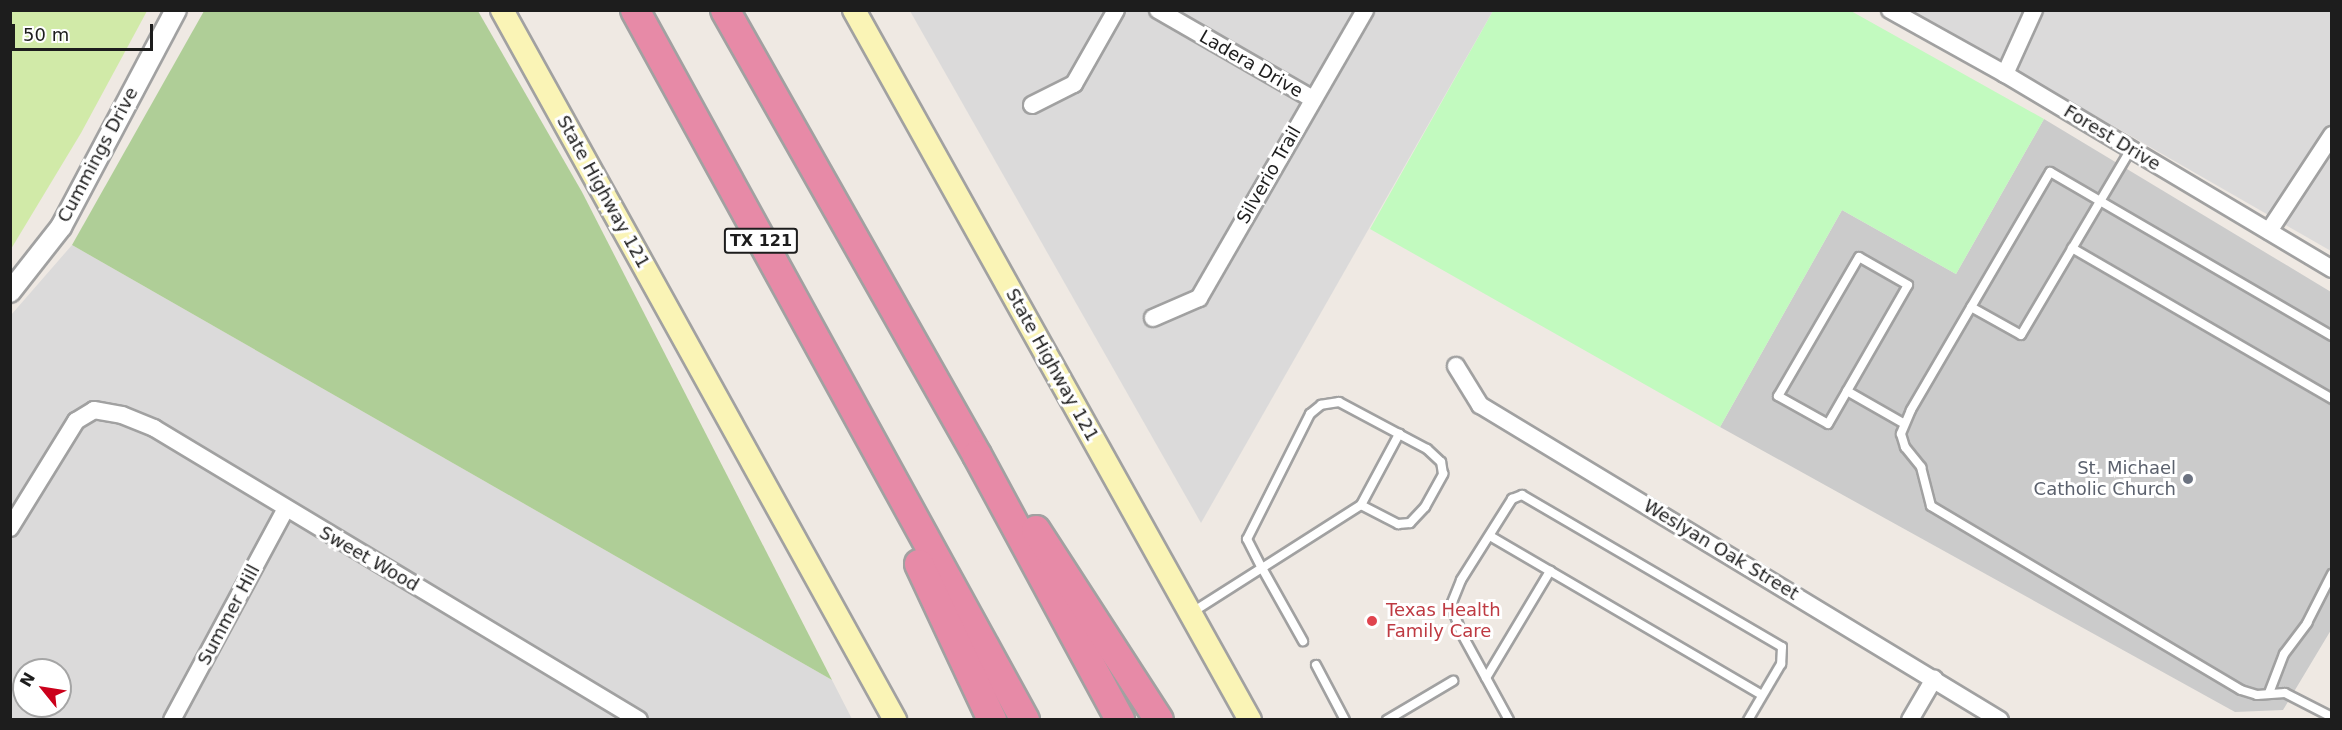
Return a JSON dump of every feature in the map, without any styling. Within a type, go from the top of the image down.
[{"type":"highway","name":"TX 121","points":[[635,10],[1025,720]]},
{"type":"highway","points":[[725,10],[977,455],[1120,720]]},
{"type":"highway","points":[[977,455],[1024,510],[1159,720]]},
{"type":"highway","points":[[887,471],[907,540],[992,720]]},
{"type":"main road","name":"State Highway 121","points":[[502,10],[895,720]]},
{"type":"main road","name":"State Highway 121","points":[[854,10],[1250,720]]},
{"type":"street","name":"Cummings Drive","points":[[10,292],[61,227],[176,10]]},
{"type":"street","points":[[1032,105],[1074,84],[1116,10]]},
{"type":"street","name":"Ladera Drive","points":[[1158,10],[1313,99]]},
{"type":"street","name":"Silverio Trail","points":[[1153,318],[1199,298],[1365,10]]},
{"type":"street","name":"Forest Drive","points":[[1890,10],[2005,74],[2331,269]]},
{"type":"street","points":[[2005,74],[2034,10]]},
{"type":"street","points":[[2269,231],[2331,135]]},
{"type":"street","name":"Weslyan Oak Street","points":[[1456,366],[1480,405],[2000,720]]},
{"type":"street","name":"Sweet Wood","points":[[10,528],[76,421],[94,410],[122,415],[154,428],[285,510],[639,720]]},
{"type":"street","name":"Summer Hill","points":[[172,720],[285,510]]},
{"type":"street","points":[[1910,720],[1934,680]]},
{"type":"lane","points":[[1971,307],[2021,334],[2131,149]]},
{"type":"lane","points":[[2331,336],[2050,172],[1903,423],[1905,447],[1921,467],[1931,506],[2241,690],[2249,694],[2292,695],[2331,717]]},
{"type":"lane","points":[[2072,248],[2331,399]]},
{"type":"lane","points":[[1859,257],[1908,285],[1847,391],[1828,424],[1778,396],[1859,257]]},
{"type":"lane","points":[[1847,391],[1903,423]]},
{"type":"lane","points":[[1303,641],[1247,539],[1310,414],[1321,405],[1338,402],[1427,448],[1441,462],[1443,474],[1430,499],[1410,523],[1398,524],[1361,505]]},
{"type":"lane","points":[[1191,614],[1361,505],[1399,435]]},
{"type":"lane","points":[[1509,720],[1451,605],[1461,580],[1512,499],[1522,495],[1782,647],[1781,664],[1748,720]]},
{"type":"lane","points":[[1490,536],[1762,695]]},
{"type":"lane","points":[[1486,678],[1550,570]]},
{"type":"lane","points":[[2269,693],[2284,654],[2307,623],[2331,574]]},
{"type":"lane","points":[[1316,665],[1345,720]]},
{"type":"lane","points":[[1387,720],[1453,681]]},
{"type":"shaded area","points":[[910,11],[1493,11],[1201,523]]},
{"type":"shaded area","points":[[1913,11],[2331,11],[2331,251]]},
{"type":"shaded area","points":[[2044,119],[2331,292],[2331,630],[2283,710],[2235,712],[1720,427],[1842,210],[1956,274]]},
{"type":"shaded area","points":[[72,245],[832,680],[852,719],[11,720],[11,315]]},
{"type":"green space","points":[[11,10],[147,11],[81,133],[11,249]]},
{"type":"green space","points":[[204,11],[478,11],[582,192],[832,680],[72,245]]},
{"type":"green space","points":[[1493,11],[1851,11],[2044,119],[1956,274],[1842,210],[1720,427],[1370,229]]},
{"type":"place","name":"St. Michael Catholic Church","points":[[2188,479]]},
{"type":"place","name":"Texas Health Family Care","points":[[1372,621]]}]
